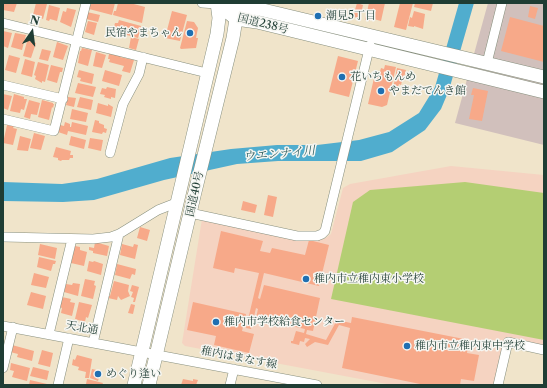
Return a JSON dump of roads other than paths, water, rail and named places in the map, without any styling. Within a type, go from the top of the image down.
[{"type":"highway","name":"国道238号","points":[[217,4],[235,4],[259,8],[544,77]]},
{"type":"highway","name":"国道238号","points":[[217,4],[236,19],[257,22],[544,92]]},
{"type":"highway","name":"国道40号","points":[[134,385],[218,27],[217,4]]},
{"type":"highway","name":"国道40号","points":[[149,385],[233,38],[236,19],[235,4]]},
{"type":"street","points":[[3,119],[54,131],[86,3]]},
{"type":"street","points":[[202,3],[217,4]]},
{"type":"street","points":[[482,62],[502,3]]},
{"type":"street","points":[[3,22],[207,73]]},
{"type":"street","points":[[190,213],[297,236],[317,236],[322,234],[325,231],[337,184],[372,36]]},
{"type":"street","points":[[110,153],[123,104],[139,74],[143,57]]},
{"type":"street","points":[[3,85],[63,99]]},
{"type":"street","points":[[3,237],[72,239],[105,237],[119,234],[178,198]]},
{"type":"street","points":[[93,343],[119,234]]},
{"type":"street","points":[[49,334],[72,239]]},
{"type":"street","name":"天北通","points":[[3,326],[157,354]]},
{"type":"street","points":[[3,368],[13,327]]},
{"type":"street","points":[[58,385],[69,338]]},
{"type":"street","points":[[498,385],[508,342],[544,350]]},
{"type":"street","name":"稚内はまなす線","points":[[157,354],[304,384],[318,385]]},
{"type":"street","points":[[230,385],[234,369]]},
{"type":"water","name":"ウエンナイ川","points":[[459,3],[474,3],[449,90],[441,109],[425,130],[392,152],[361,161],[278,161],[237,164],[164,180],[94,200],[63,202],[3,201],[3,182],[62,184],[97,179],[170,158],[231,149],[277,145],[317,145],[359,140],[389,132],[419,113],[435,87]]},
{"type":"place","name":"潮見5丁目","points":[[318,16]]},
{"type":"place","name":"民宿やまちゃん","points":[[190,33]]},
{"type":"place","name":"花いちもんめ","points":[[342,77]]},
{"type":"place","name":"やまだでんき館","points":[[381,91]]},
{"type":"place","name":"稚内市立稚内東小学校","points":[[306,279]]},
{"type":"place","name":"稚内市学校給食センター","points":[[216,322]]},
{"type":"place","name":"稚内市立稚内東中学校","points":[[407,346]]},
{"type":"place","name":"めぐり逢い","points":[[98,374]]}]
